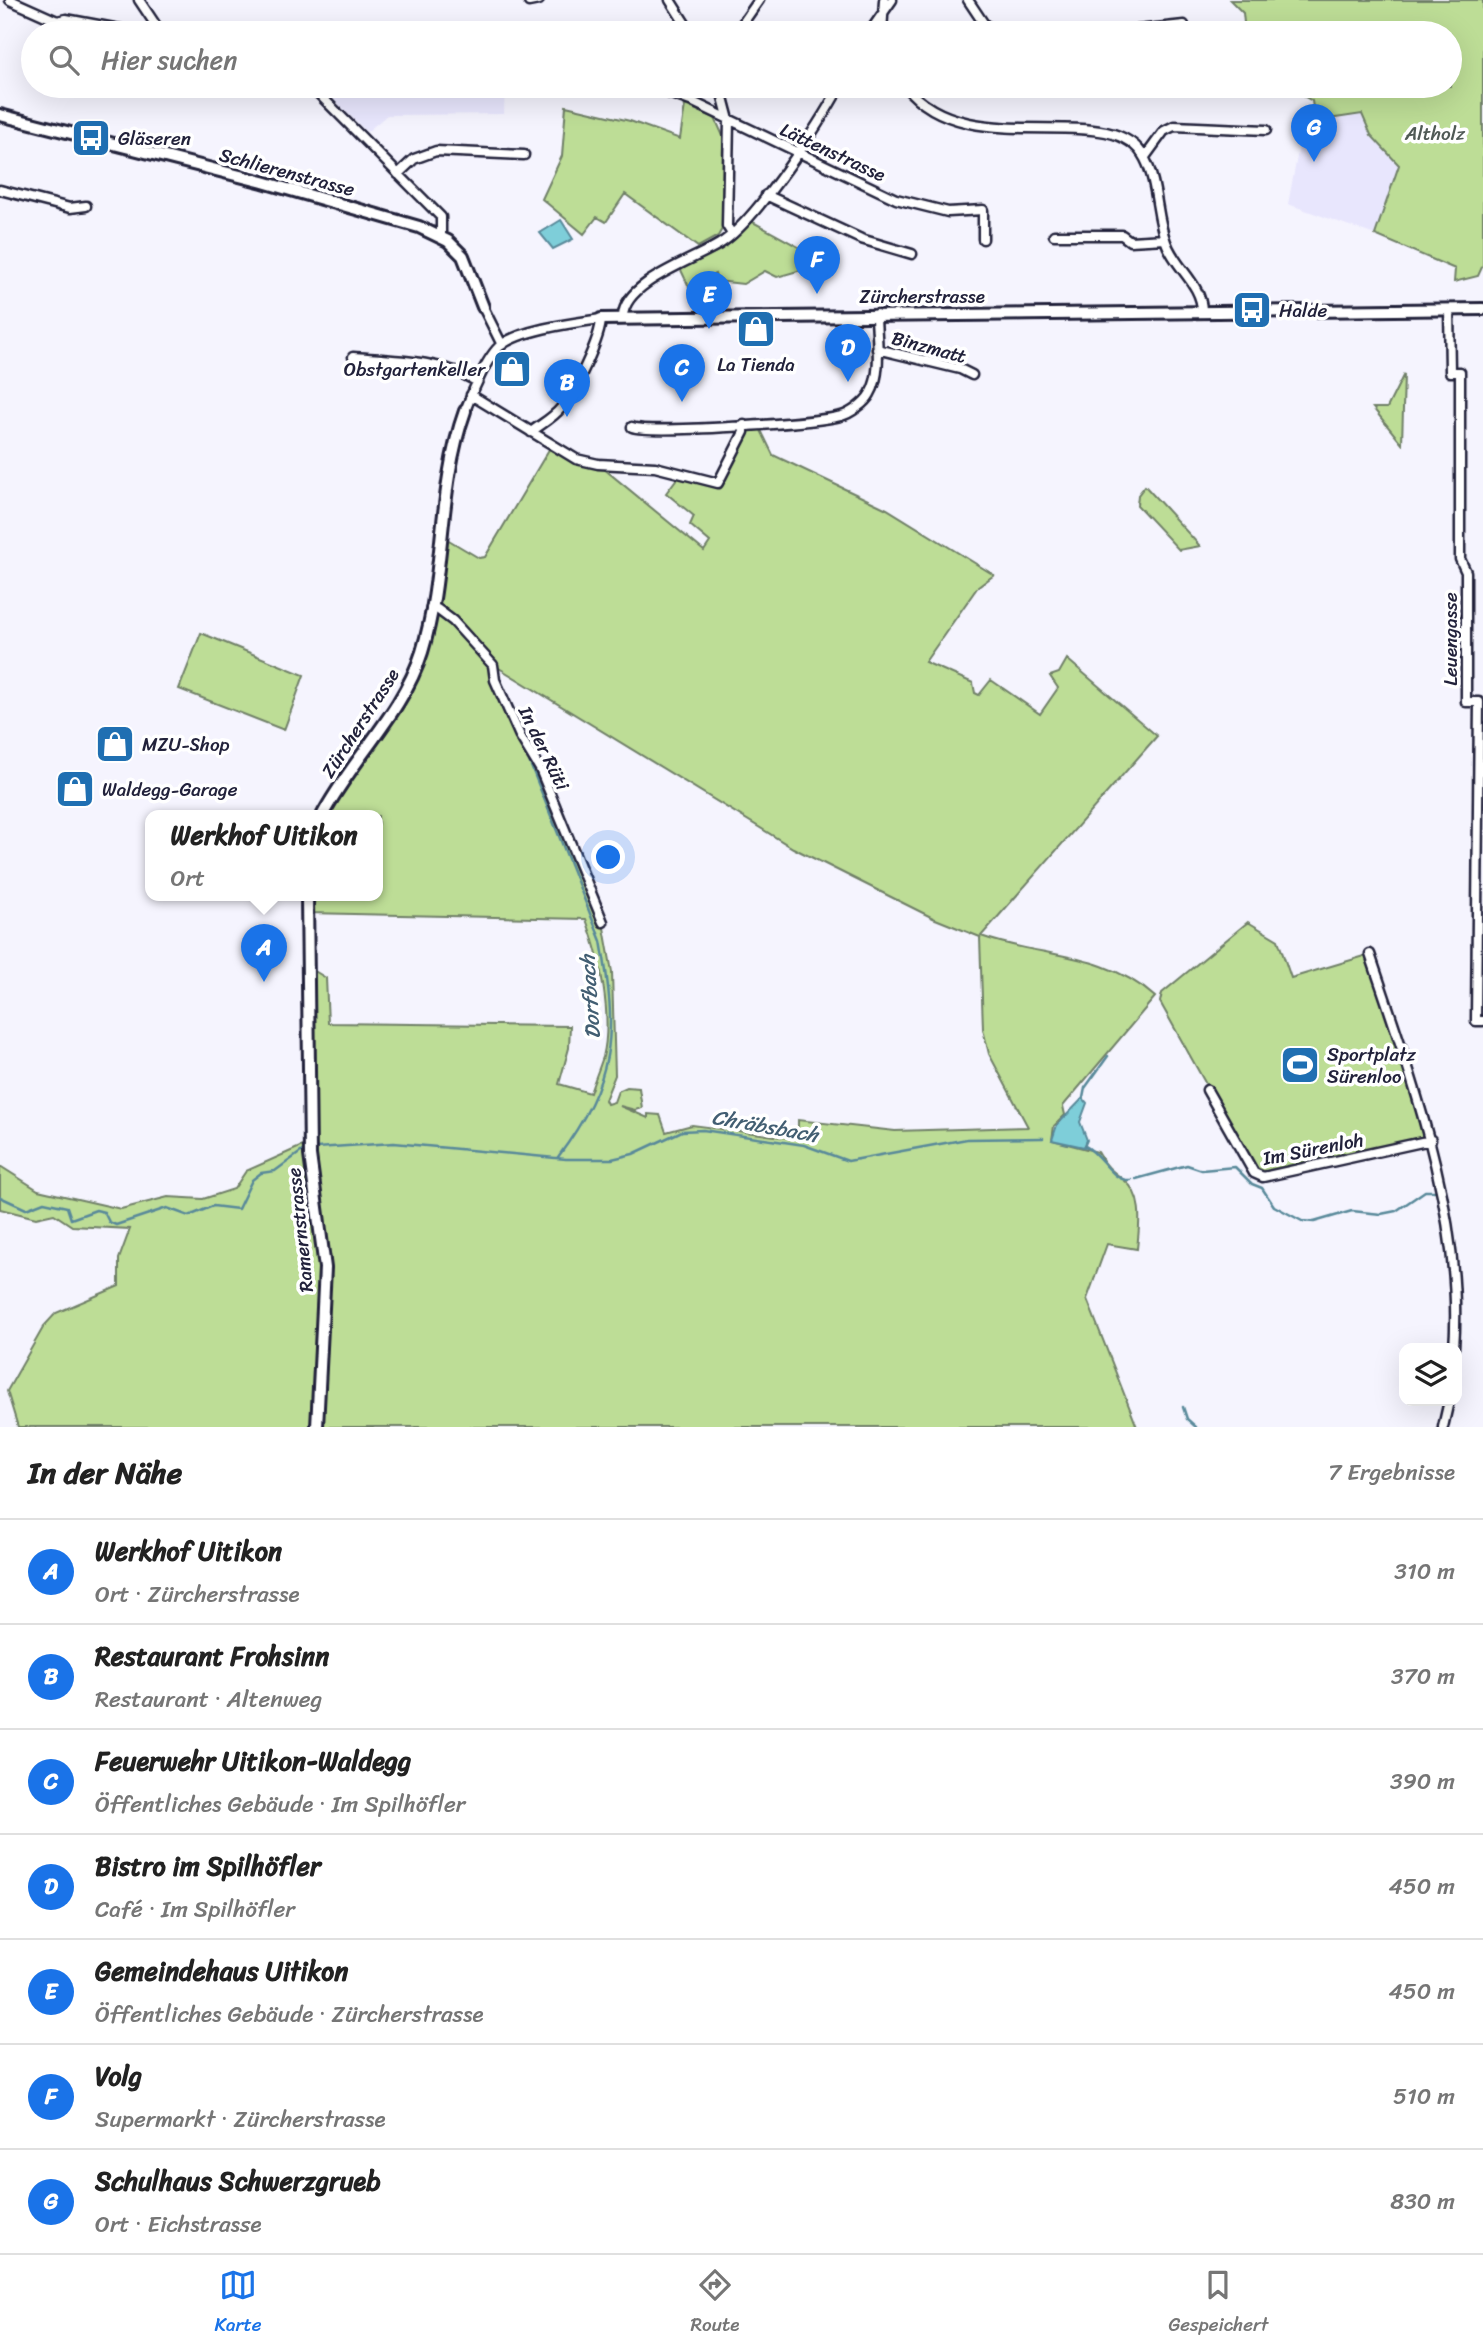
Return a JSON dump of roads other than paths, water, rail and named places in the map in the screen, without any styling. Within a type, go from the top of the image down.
[{"type":"street","points":[[10,0],[57,21],[77,21]]},
{"type":"street","points":[[139,0],[153,21]]},
{"type":"street","points":[[529,2],[539,0]]},
{"type":"street","points":[[670,0],[683,21]]},
{"type":"street","points":[[744,21],[759,0]]},
{"type":"street","points":[[883,21],[884,0]]},
{"type":"street","points":[[876,21],[892,0]]},
{"type":"street","points":[[968,0],[982,21]]},
{"type":"street","points":[[323,98],[441,217],[441,237]]},
{"type":"street","name":"Lättenstrasse","points":[[677,98],[908,202],[948,212],[983,210],[983,239]]},
{"type":"street","points":[[723,98],[729,120],[727,226],[732,234]]},
{"type":"street","points":[[623,316],[625,305],[657,276],[714,247],[732,234],[766,195],[832,98]]},
{"type":"street","points":[[916,98],[963,124],[983,128],[1098,129],[1121,136],[1145,157],[1165,239],[1173,260],[1200,293],[1202,311]]},
{"type":"street","name":"Schlierenstrasse","points":[[0,115],[324,199],[419,227],[441,237],[454,246],[469,266],[483,307],[502,345]]},
{"type":"street","points":[[1145,157],[1164,131],[1174,126],[1266,130]]},
{"type":"street","points":[[398,174],[414,159],[436,150],[524,155]]},
{"type":"street","points":[[0,190],[70,208],[86,206]]},
{"type":"street","points":[[766,195],[861,239],[912,254]]},
{"type":"street","points":[[1054,235],[1122,235],[1130,242],[1165,239]]},
{"type":"street","name":"Leuengasse","points":[[1449,309],[1450,372],[1460,372],[1461,559],[1466,572],[1466,702],[1479,702],[1480,967],[1476,1021],[1483,1021]]},
{"type":"street","name":"Zürcherstrasse","points":[[326,810],[406,689],[421,655],[431,609],[449,471],[465,411],[476,382],[502,345],[557,326],[623,316],[1483,309]]},
{"type":"street","points":[[632,427],[744,425],[841,416],[852,411],[870,396],[877,372],[876,314]]},
{"type":"street","points":[[531,432],[552,417],[567,401],[598,333],[601,319]]},
{"type":"street","name":"Binzmatt","points":[[877,349],[960,369],[972,375]]},
{"type":"street","points":[[353,357],[435,366],[465,375],[476,382]]},
{"type":"street","points":[[471,395],[576,459],[598,464],[655,467],[718,483],[744,432],[744,425]]},
{"type":"street","name":"In der Rüti","points":[[431,609],[437,609],[453,621],[493,665],[495,680],[520,736],[540,769],[594,907],[603,922]]},
{"type":"street","name":"Ramernstrasse","points":[[307,901],[311,1174],[325,1268],[317,1427]]},
{"type":"street","points":[[1370,954],[1431,1140],[1453,1282],[1454,1343]]},
{"type":"street","name":"Im Sürenloh","points":[[1207,1090],[1254,1173],[1263,1177],[1431,1140]]},
{"type":"street","points":[[1443,1427],[1448,1406]]},
{"type":"water","points":[[561,220],[573,239],[553,249],[540,233]]},
{"type":"water","points":[[1083,1098],[1087,1103],[1080,1122],[1087,1140],[1084,1147],[1052,1140],[1057,1125]]},
{"type":"waterway","name":"Dorfbach","points":[[525,751],[601,941],[609,1003],[610,1029],[601,1079],[591,1104],[558,1157]]},
{"type":"waterway","points":[[1083,1098],[1085,1088],[1108,1056]]},
{"type":"waterway","name":"Chräbsbach","points":[[316,1148],[394,1143],[566,1159],[612,1159],[633,1154],[682,1131],[703,1130],[804,1145],[848,1161],[967,1139],[1043,1138]]},
{"type":"waterway","points":[[1085,1146],[1118,1177],[1131,1180]]},
{"type":"waterway","name":"Chräbsbach","points":[[0,1197],[26,1209],[44,1202],[67,1207],[71,1219],[96,1210],[104,1212],[109,1222],[116,1225],[167,1208],[189,1216],[213,1206],[238,1209],[252,1180],[261,1173],[275,1171],[305,1149]]},
{"type":"waterway","points":[[1136,1179],[1187,1165],[1202,1170],[1235,1167],[1252,1184],[1262,1188],[1274,1206],[1302,1221],[1314,1222],[1352,1211],[1381,1214],[1396,1211],[1425,1191],[1434,1191]]},
{"type":"waterway","points":[[1183,1407],[1187,1419],[1196,1427]]},
{"type":"place","name":"Gläseren","points":[[91,138]]},
{"type":"place","name":"Schulhaus Schwerzgrueb","points":[[1314,162]]},
{"type":"place","name":"Volg","points":[[817,294]]},
{"type":"place","name":"Halde","points":[[1252,310]]},
{"type":"place","name":"Gemeindehaus Uitikon","points":[[709,329]]},
{"type":"place","name":"La Tienda","points":[[756,329]]},
{"type":"place","name":"Obstgartenkeller","points":[[512,369]]},
{"type":"place","name":"Bistro im Spilhöfler","points":[[848,382]]},
{"type":"place","name":"Feuerwehr Uitikon-Waldegg","points":[[682,402]]},
{"type":"place","name":"Restaurant Frohsinn","points":[[567,417]]},
{"type":"place","name":"MZU-Shop","points":[[115,744]]},
{"type":"place","name":"Waldegg-Garage","points":[[75,789]]},
{"type":"place","name":"Werkhof Uitikon","points":[[264,982]]},
{"type":"place","name":"Sportplatz Sürenloo","points":[[1300,1065]]},
{"type":"park label","name":"Altholz","points":[[1435,133]]}]
